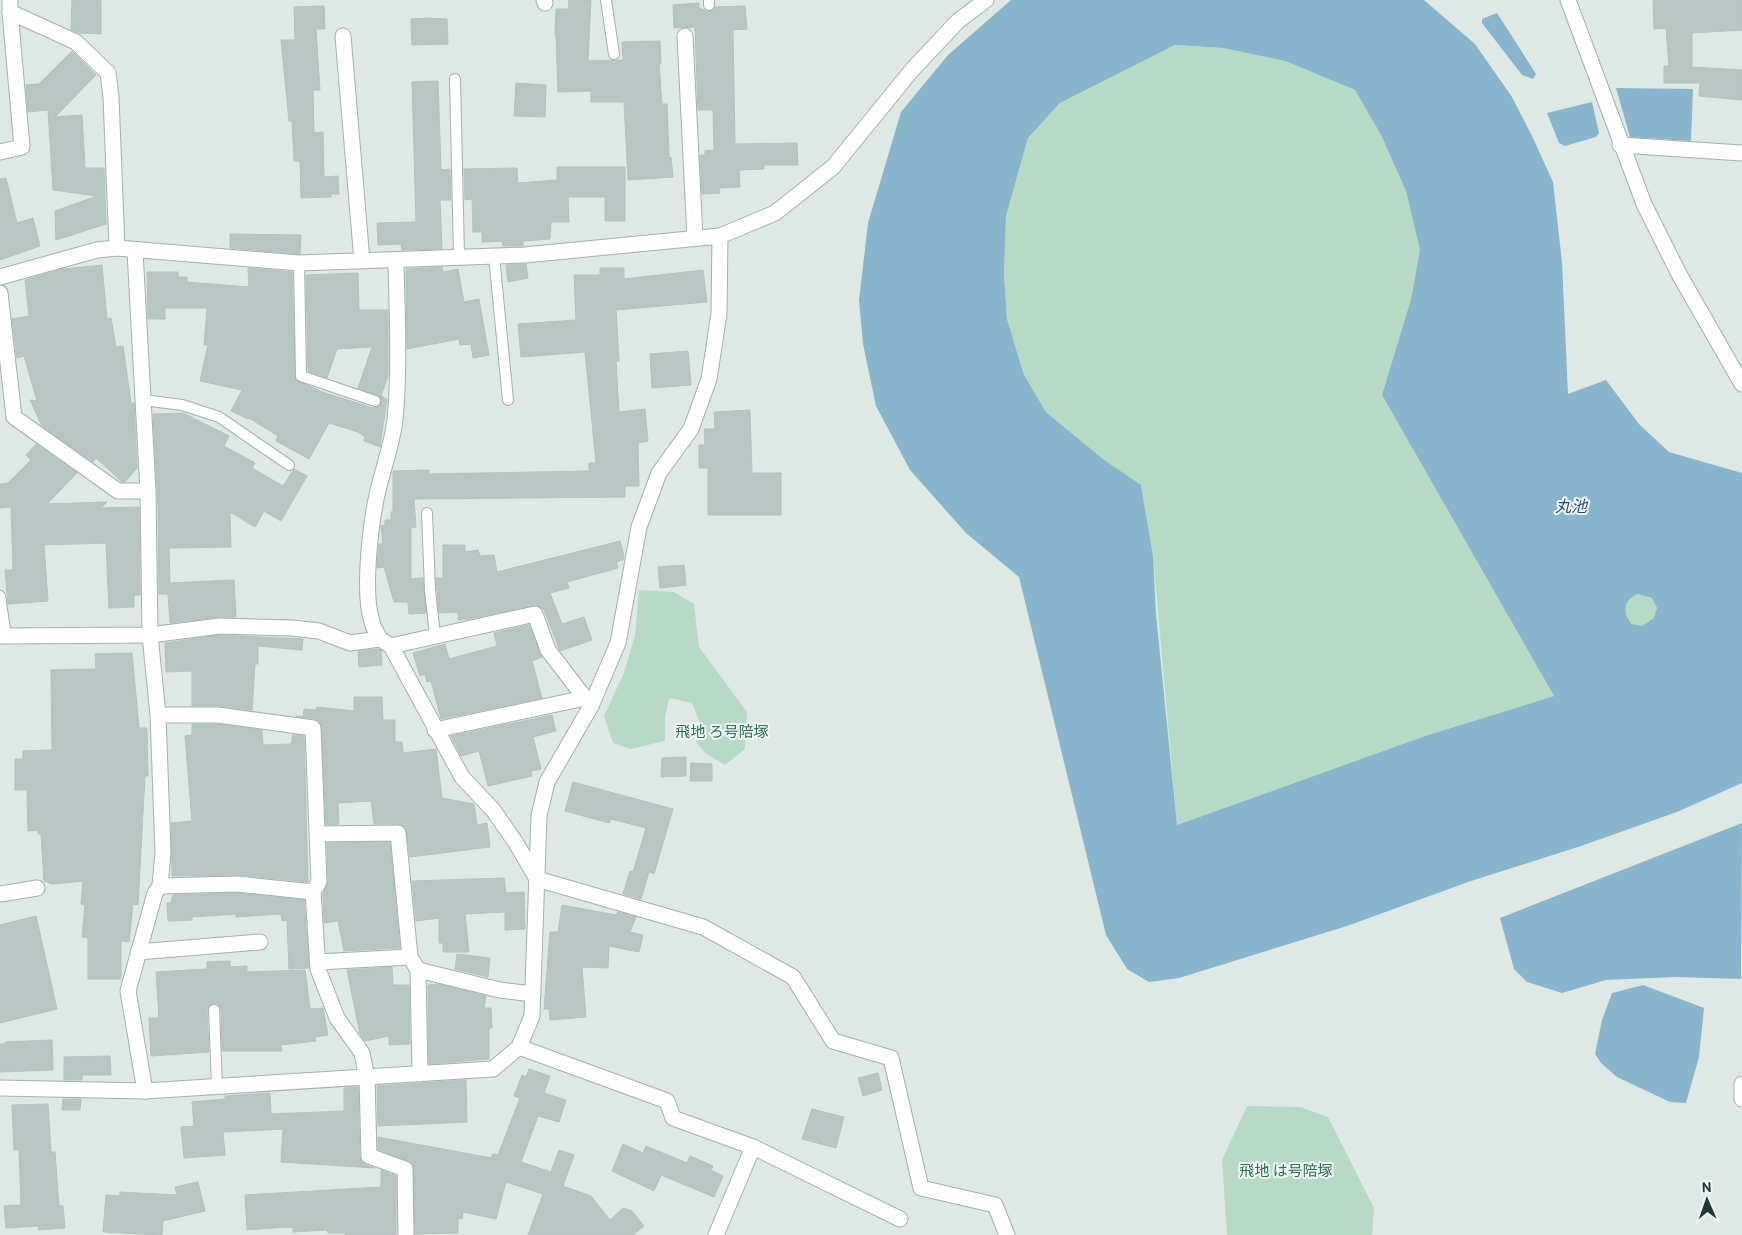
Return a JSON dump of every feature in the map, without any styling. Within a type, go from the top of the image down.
[{"type":"street","points":[[0,276],[97,250],[117,248],[135,251],[299,263],[525,255],[720,236],[775,212],[832,166],[912,70],[958,21],[986,0]]},
{"type":"street","points":[[1568,0],[1620,145],[1644,204],[1679,274],[1742,384]]},
{"type":"street","points":[[0,152],[22,147],[10,6]]},
{"type":"street","points":[[10,6],[76,42],[108,73],[111,97],[117,248]]},
{"type":"street","points":[[343,36],[362,261]]},
{"type":"street","points":[[685,36],[695,238]]},
{"type":"street","points":[[1620,145],[1742,153]]},
{"type":"street","points":[[0,1088],[145,1091],[493,1070],[519,1047],[532,1016],[538,816],[546,782],[618,643],[640,527],[659,473],[691,429],[709,379],[719,314],[720,236]]},
{"type":"street","points":[[135,251],[148,491],[150,635],[158,715],[163,852],[160,886],[155,893],[128,991],[145,1091]]},
{"type":"street","points":[[396,260],[398,347],[395,418],[392,443],[378,490],[372,522],[368,557],[371,622],[417,690],[435,730],[462,776],[493,810],[516,843],[537,879],[703,927],[793,977],[833,1041],[891,1058],[921,1188],[995,1205],[1007,1235]]},
{"type":"street","points":[[0,293],[14,417],[118,491],[148,491]]},
{"type":"street","points":[[3,636],[150,635],[220,626],[292,628],[320,631],[350,643],[386,643],[435,636],[536,614],[548,650],[588,702]]},
{"type":"street","points":[[435,730],[588,702]]},
{"type":"street","points":[[158,715],[218,714],[313,728],[319,882],[313,892],[318,969],[337,1018],[362,1053],[367,1078],[369,1156],[405,1168],[406,1235]]},
{"type":"street","points":[[318,834],[398,832],[414,963],[420,1074]]},
{"type":"street","points":[[160,886],[237,884],[313,892]]},
{"type":"street","points":[[0,894],[37,888]]},
{"type":"street","points":[[138,952],[260,942]]},
{"type":"street","points":[[318,962],[414,963],[500,990],[533,994]]},
{"type":"street","points":[[519,1047],[667,1101],[673,1118],[753,1147],[900,1219]]},
{"type":"street","points":[[1742,1084],[1742,1099]]},
{"type":"street","points":[[716,1235],[753,1147]]},
{"type":"lane","points":[[606,0],[614,54]]},
{"type":"lane","points":[[455,79],[459,256]]},
{"type":"lane","points":[[494,256],[508,400]]},
{"type":"lane","points":[[299,263],[301,376],[376,401]]},
{"type":"lane","points":[[143,400],[182,405],[218,417],[289,465]]},
{"type":"lane","points":[[427,514],[430,590],[435,636]]},
{"type":"lane","points":[[0,596],[3,636]]},
{"type":"lane","points":[[214,1010],[216,1087]]},
{"type":"green space","points":[[1175,45],[1223,48],[1285,61],[1355,90],[1381,135],[1406,191],[1420,250],[1411,299],[1382,395],[1554,696],[1425,736],[1177,825],[1153,556],[1141,485],[1103,459],[1046,412],[1024,375],[1007,319],[1004,274],[1006,216],[1028,138],[1060,103]]},
{"type":"green space","name":"飛地 ろ号陪塚","points":[[639,590],[674,592],[694,604],[699,647],[747,712],[745,749],[725,765],[705,753],[696,742],[699,721],[692,703],[669,698],[665,718],[665,741],[630,749],[613,743],[604,716],[624,673],[635,635]]},
{"type":"green space","points":[[1641,594],[1647,595],[1652,599],[1656,604],[1656,616],[1652,621],[1647,625],[1641,626],[1635,625],[1630,621],[1626,616],[1625,610],[1626,604],[1630,599],[1635,595]]},
{"type":"green space","name":"飛地 は号陪塚","points":[[1247,1106],[1300,1107],[1328,1117],[1374,1208],[1372,1235],[1227,1235],[1222,1160]]},
{"type":"water","name":"丸池","points":[[1011,0],[1424,0],[1475,44],[1512,97],[1553,182],[1562,262],[1568,394],[1606,380],[1639,424],[1669,452],[1742,473],[1742,783],[1677,812],[1581,846],[1471,881],[1347,926],[1179,978],[1149,982],[1127,969],[1106,935],[1019,577],[966,533],[910,470],[876,406],[863,344],[859,300],[868,223],[901,112],[948,55]],"holes":[[[1175,45],[1223,48],[1285,61],[1355,90],[1381,135],[1406,191],[1420,250],[1411,299],[1382,395],[1554,696],[1425,736],[1177,825],[1156,614],[1153,556],[1141,485],[1103,459],[1046,412],[1024,375],[1007,319],[1004,274],[1006,216],[1028,138],[1060,103]],[[1638,594],[1652,598],[1657,608],[1654,618],[1642,626],[1632,624],[1625,611],[1630,599]]]},
{"type":"water","points":[[1497,13],[1536,74],[1533,79],[1522,75],[1482,23],[1482,19]]},
{"type":"water","points":[[1616,88],[1693,89],[1691,141],[1630,137]]},
{"type":"water","points":[[1592,102],[1599,133],[1596,137],[1565,146],[1559,143],[1547,113]]},
{"type":"water","points":[[1742,823],[1741,979],[1675,977],[1606,980],[1562,993],[1527,982],[1514,969],[1500,918]]},
{"type":"water","points":[[1643,985],[1704,1008],[1699,1057],[1686,1103],[1670,1102],[1617,1077],[1601,1063],[1595,1054],[1602,1020],[1612,993]]},
{"type":"building","points":[[72,0],[101,0],[101,34],[80,33],[71,30]]},
{"type":"building","points":[[569,0],[591,0],[588,61],[623,60],[622,42],[660,41],[661,64],[659,64],[662,104],[667,104],[669,158],[671,157],[673,177],[628,180],[624,102],[591,102],[591,91],[558,92],[555,35],[556,9],[568,9]]},
{"type":"building","points":[[1653,0],[1742,0],[1742,30],[1692,33],[1692,67],[1742,70],[1742,100],[1699,96],[1700,83],[1664,83],[1664,66],[1669,66],[1666,28],[1654,29]]},
{"type":"building","points":[[699,3],[699,8],[709,12],[715,7],[745,6],[747,29],[733,30],[735,144],[797,143],[798,165],[764,165],[764,169],[739,170],[740,187],[719,188],[720,193],[702,194],[700,155],[705,155],[705,151],[714,150],[713,110],[698,110],[695,27],[674,28],[673,5]]},
{"type":"building","points":[[324,6],[325,29],[316,29],[320,90],[313,90],[314,133],[323,132],[324,177],[338,176],[339,194],[331,194],[331,197],[301,198],[300,161],[294,161],[292,121],[289,121],[281,40],[295,40],[294,7]]},
{"type":"building","points":[[411,19],[447,19],[448,44],[412,45]]},
{"type":"building","points":[[72,51],[96,75],[55,117],[82,115],[85,168],[104,168],[106,224],[56,240],[55,211],[97,196],[53,190],[48,110],[28,112],[26,85],[39,84]]},
{"type":"building","points":[[438,81],[441,170],[450,169],[451,200],[440,200],[442,249],[402,250],[401,244],[378,245],[377,223],[416,222],[412,82]]},
{"type":"building","points":[[516,83],[546,85],[545,117],[514,116]]},
{"type":"building","points":[[557,167],[625,167],[625,221],[605,221],[605,197],[568,197],[569,222],[551,222],[550,239],[523,241],[523,246],[503,246],[502,241],[482,242],[482,232],[473,232],[472,199],[465,200],[464,169],[517,168],[518,183],[557,180]]},
{"type":"building","points":[[6,178],[17,223],[33,218],[40,246],[0,260],[0,179]]},
{"type":"building","points":[[230,234],[301,235],[300,254],[230,248]]},
{"type":"building","points":[[526,264],[528,278],[508,282],[506,265]]},
{"type":"building","points":[[102,265],[107,319],[111,318],[116,347],[123,346],[131,403],[134,403],[137,468],[125,482],[122,482],[96,458],[93,462],[42,426],[30,400],[37,401],[24,356],[17,358],[12,319],[29,316],[25,280],[63,269]]},
{"type":"building","points":[[442,267],[443,272],[458,269],[464,302],[479,299],[489,355],[473,358],[471,344],[460,345],[459,339],[407,349],[406,269]]},
{"type":"building","points":[[248,268],[292,272],[296,380],[322,392],[373,408],[380,406],[380,397],[358,388],[372,347],[337,349],[327,378],[308,371],[306,275],[358,273],[359,310],[388,310],[388,376],[381,396],[387,399],[380,447],[364,441],[365,437],[358,432],[329,423],[309,459],[276,441],[278,436],[249,418],[231,411],[242,390],[200,381],[208,345],[204,345],[207,308],[165,308],[165,319],[148,319],[147,272],[178,272],[178,277],[187,277],[187,282],[249,287]]},
{"type":"building","points":[[600,268],[624,268],[624,279],[703,270],[707,302],[616,310],[619,412],[645,409],[648,441],[638,443],[639,486],[625,486],[625,497],[414,499],[416,527],[411,528],[411,579],[423,578],[426,613],[409,614],[408,602],[394,602],[384,567],[377,568],[379,544],[383,544],[381,526],[385,525],[385,520],[391,520],[391,512],[393,511],[393,471],[429,470],[429,474],[589,471],[589,463],[596,463],[585,352],[521,357],[518,324],[576,320],[574,275],[600,275]]},
{"type":"building","points":[[688,351],[691,385],[652,388],[650,354]]},
{"type":"building","points":[[750,410],[752,473],[781,473],[781,515],[708,515],[708,468],[699,468],[699,445],[705,445],[704,429],[715,429],[714,412]]},
{"type":"building","points":[[183,413],[229,436],[224,446],[255,463],[252,468],[283,486],[294,469],[307,476],[281,521],[264,511],[255,527],[230,512],[231,547],[169,548],[170,583],[234,580],[236,617],[219,617],[170,623],[168,594],[159,594],[158,506],[153,414]]},
{"type":"building","points":[[36,444],[77,473],[47,504],[107,502],[101,508],[139,507],[140,595],[134,595],[134,607],[109,608],[106,543],[44,545],[48,601],[8,604],[5,570],[13,570],[11,507],[0,508],[0,484],[8,483],[31,460],[26,455]]},
{"type":"building","points":[[620,541],[624,556],[623,560],[616,562],[618,568],[567,582],[569,588],[550,593],[562,624],[584,617],[592,640],[560,651],[544,610],[537,605],[458,620],[458,612],[439,613],[436,578],[443,578],[443,545],[465,545],[465,552],[478,550],[480,556],[494,555],[497,572]]},
{"type":"building","points":[[684,565],[686,585],[660,588],[658,567]]},
{"type":"building","points":[[529,625],[542,657],[532,661],[542,698],[441,719],[431,681],[427,682],[425,674],[420,676],[413,653],[445,644],[449,659],[497,646],[494,633]]},
{"type":"building","points":[[220,635],[303,639],[302,650],[258,646],[258,664],[255,664],[252,710],[219,706],[192,706],[192,671],[166,672],[165,643]]},
{"type":"building","points":[[381,650],[382,665],[359,667],[358,651]]},
{"type":"building","points":[[132,653],[139,728],[147,728],[148,776],[145,776],[138,905],[133,904],[129,942],[121,941],[121,979],[88,979],[88,938],[82,937],[85,905],[81,904],[83,881],[52,884],[44,881],[41,834],[38,834],[38,830],[28,831],[27,790],[15,790],[15,759],[23,759],[23,751],[52,750],[51,670],[96,669],[95,654]]},
{"type":"building","points":[[354,697],[382,697],[383,720],[395,720],[395,742],[402,742],[403,753],[436,749],[442,798],[474,804],[477,825],[487,823],[490,847],[410,857],[405,827],[398,824],[374,824],[371,801],[338,803],[339,824],[326,825],[321,724],[315,719],[296,716],[303,717],[304,709],[316,710],[317,707],[354,711]]},
{"type":"building","points":[[552,715],[556,731],[533,737],[541,769],[531,771],[532,776],[488,786],[479,751],[461,756],[451,736]]},
{"type":"building","points":[[192,724],[217,724],[262,730],[263,745],[291,744],[293,735],[304,736],[308,882],[238,875],[172,876],[171,823],[192,821],[185,736],[192,735]]},
{"type":"building","points":[[686,757],[686,776],[661,777],[662,758]]},
{"type":"building","points":[[691,763],[712,764],[712,781],[690,781]]},
{"type":"building","points":[[573,782],[673,809],[654,874],[649,872],[641,899],[623,894],[630,871],[633,872],[646,828],[611,819],[609,823],[565,811]]},
{"type":"building","points":[[390,842],[400,948],[344,951],[338,921],[324,923],[323,894],[328,882],[327,843]]},
{"type":"building","points":[[504,878],[506,893],[524,892],[525,929],[505,930],[505,912],[465,914],[469,952],[443,952],[443,943],[439,943],[439,918],[416,921],[412,881]]},
{"type":"building","points":[[237,893],[304,900],[309,968],[289,969],[287,920],[282,921],[281,914],[236,917],[236,914],[192,917],[192,920],[168,921],[167,903],[171,903],[173,895]]},
{"type":"building","points":[[562,905],[616,915],[618,912],[636,917],[630,932],[643,935],[639,952],[609,946],[608,968],[582,967],[586,1017],[550,1020],[549,1009],[544,1009],[550,932],[558,932]]},
{"type":"building","points":[[36,916],[57,1009],[0,1023],[0,925]]},
{"type":"building","points":[[457,954],[490,958],[488,977],[455,969]]},
{"type":"building","points":[[230,961],[230,967],[247,966],[247,972],[305,970],[310,1009],[323,1008],[328,1035],[315,1037],[316,1041],[281,1045],[282,1051],[222,1051],[221,1009],[218,1004],[213,1003],[207,1010],[209,1052],[151,1056],[149,1018],[159,1018],[156,972],[207,969],[207,962]]},
{"type":"building","points":[[392,967],[393,985],[409,985],[410,1044],[389,1045],[389,1036],[365,1041],[360,1034],[347,970]]},
{"type":"building","points":[[438,984],[486,996],[484,1008],[491,1008],[492,1028],[489,1028],[489,1059],[429,1064],[428,985]]},
{"type":"building","points":[[52,1040],[53,1070],[0,1072],[0,1044],[6,1044],[5,1042]]},
{"type":"building","points":[[110,1056],[111,1075],[82,1075],[82,1080],[64,1080],[64,1057]]},
{"type":"building","points":[[529,1069],[550,1076],[544,1093],[566,1100],[559,1122],[538,1116],[521,1162],[551,1172],[559,1150],[574,1155],[563,1186],[591,1196],[610,1220],[623,1208],[632,1211],[644,1226],[633,1235],[528,1235],[543,1194],[506,1182],[496,1219],[463,1212],[462,1219],[458,1218],[458,1233],[415,1234],[413,1164],[378,1149],[378,1137],[491,1158],[493,1154],[498,1155],[520,1098],[514,1096],[522,1075],[526,1077]]},
{"type":"building","points":[[878,1073],[882,1090],[863,1096],[858,1078]]},
{"type":"building","points":[[466,1080],[467,1122],[378,1126],[377,1086]]},
{"type":"building","points":[[358,1087],[360,1157],[365,1165],[375,1168],[281,1162],[283,1129],[223,1132],[225,1155],[184,1158],[181,1127],[194,1126],[192,1102],[225,1099],[225,1096],[270,1093],[271,1114],[344,1111],[344,1088]]},
{"type":"building","points":[[63,1099],[81,1099],[80,1110],[62,1110]]},
{"type":"building","points":[[48,1104],[51,1152],[55,1152],[59,1206],[63,1206],[65,1228],[39,1230],[38,1226],[6,1228],[4,1206],[21,1205],[19,1150],[14,1150],[12,1105]]},
{"type":"building","points":[[812,1109],[844,1117],[836,1148],[802,1139]]},
{"type":"building","points":[[623,1144],[643,1153],[646,1146],[687,1163],[690,1156],[713,1166],[711,1170],[723,1176],[714,1197],[661,1175],[654,1191],[612,1171]]},
{"type":"building","points":[[381,1170],[396,1176],[396,1235],[345,1235],[345,1233],[328,1233],[327,1230],[293,1232],[293,1228],[286,1227],[247,1230],[245,1195],[381,1187]]},
{"type":"building","points":[[198,1182],[205,1211],[163,1221],[162,1235],[103,1232],[106,1195],[120,1196],[120,1192],[177,1195],[175,1187]]}]
